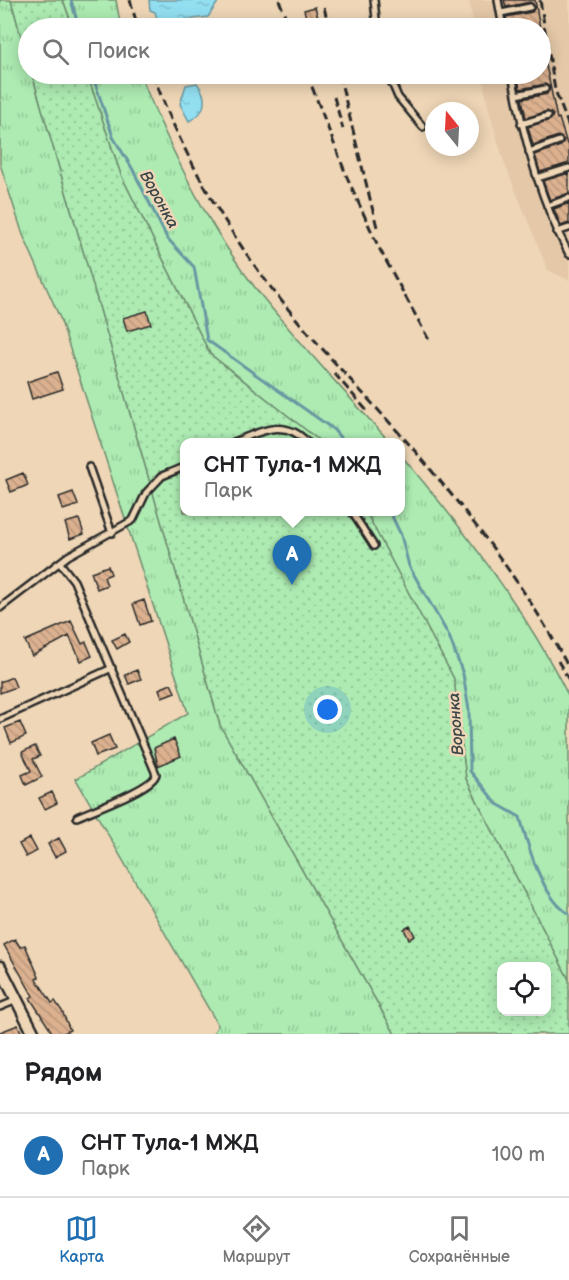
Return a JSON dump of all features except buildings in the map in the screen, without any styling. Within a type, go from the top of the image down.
[{"type":"street","points":[[0,967],[34,1034]]},
{"type":"lane","points":[[374,0],[376,18]]},
{"type":"lane","points":[[498,0],[502,18]]},
{"type":"lane","points":[[501,13],[530,7]]},
{"type":"lane","points":[[392,84],[398,97],[423,127]]},
{"type":"lane","points":[[514,84],[521,124],[537,178],[557,232],[569,254]]},
{"type":"lane","points":[[516,95],[545,89]]},
{"type":"lane","points":[[521,124],[548,116]]},
{"type":"lane","points":[[529,152],[559,141]]},
{"type":"lane","points":[[537,178],[569,168]]},
{"type":"lane","points":[[547,206],[569,198]]},
{"type":"lane","points":[[557,232],[569,228]]},
{"type":"lane","points":[[244,438],[270,428],[282,427],[295,432],[302,438]]},
{"type":"lane","points":[[89,467],[112,533]]},
{"type":"lane","points":[[0,608],[60,563],[133,520],[146,493],[162,476],[180,469]]},
{"type":"lane","points":[[355,516],[374,546]]},
{"type":"lane","points":[[60,563],[74,581],[156,777],[131,793],[76,817]]},
{"type":"lane","points":[[0,719],[112,668]]},
{"type":"lane","points":[[0,1007],[17,1000]]},
{"type":"shaded area","points":[[469,0],[569,0],[569,280],[548,270],[504,162],[484,84],[551,84],[551,18],[472,18]]},
{"type":"green space","points":[[0,0],[11,0],[18,26],[18,84],[35,84],[220,725],[395,1034],[213,1034],[218,1025],[76,779],[188,713],[60,318],[23,235],[0,164]]},
{"type":"green space","points":[[11,0],[63,0],[69,18],[18,18],[18,26]]},
{"type":"green space","points":[[63,0],[116,0],[119,18],[69,18]]},
{"type":"green space","points":[[35,84],[90,84],[121,175],[210,354],[316,438],[180,438],[180,516],[368,516],[454,679],[466,779],[569,980],[569,1034],[395,1034],[220,725]]},
{"type":"green space","points":[[90,84],[144,84],[192,188],[241,269],[291,332],[386,438],[316,438],[210,354],[121,175]]},
{"type":"green space","points":[[405,460],[470,541],[513,601],[552,664],[569,697],[569,980],[466,779],[454,679],[368,516],[405,516]]},
{"type":"water","points":[[149,0],[218,0],[208,17],[157,18],[155,12],[150,10]]},
{"type":"water","points":[[198,84],[204,99],[199,114],[189,121],[180,104],[186,85]]},
{"type":"waterway","name":"Воронка","points":[[71,0],[76,18]]},
{"type":"waterway","name":"Воронка","points":[[95,84],[113,137],[132,168],[167,238],[194,267],[207,340],[333,429],[341,438]]},
{"type":"waterway","name":"Воронка","points":[[392,516],[401,535],[409,566],[449,636],[463,674],[469,710],[470,771],[497,804],[520,817],[537,870],[544,884],[559,906],[569,914]]},
{"type":"railway","points":[[130,0],[135,18]]},
{"type":"railway","points":[[279,0],[286,18]]},
{"type":"railway","points":[[540,0],[543,18]]},
{"type":"railway","points":[[324,7],[327,18]]},
{"type":"railway","points":[[551,66],[555,90],[569,127]]},
{"type":"railway","points":[[157,84],[199,177],[228,226],[260,273],[299,323],[403,438]]},
{"type":"railway","points":[[311,84],[347,177],[378,246],[430,342]]},
{"type":"railway","points":[[341,84],[377,227]]},
{"type":"railway","points":[[334,97],[343,129]]},
{"type":"railway","points":[[334,373],[368,412]]},
{"type":"railway","points":[[405,440],[466,512],[503,562],[538,614],[569,668]]},
{"type":"railway","points":[[558,661],[569,680]]},
{"type":"place","name":"СНТ Тула-1 МЖД","points":[[292,585]]}]
